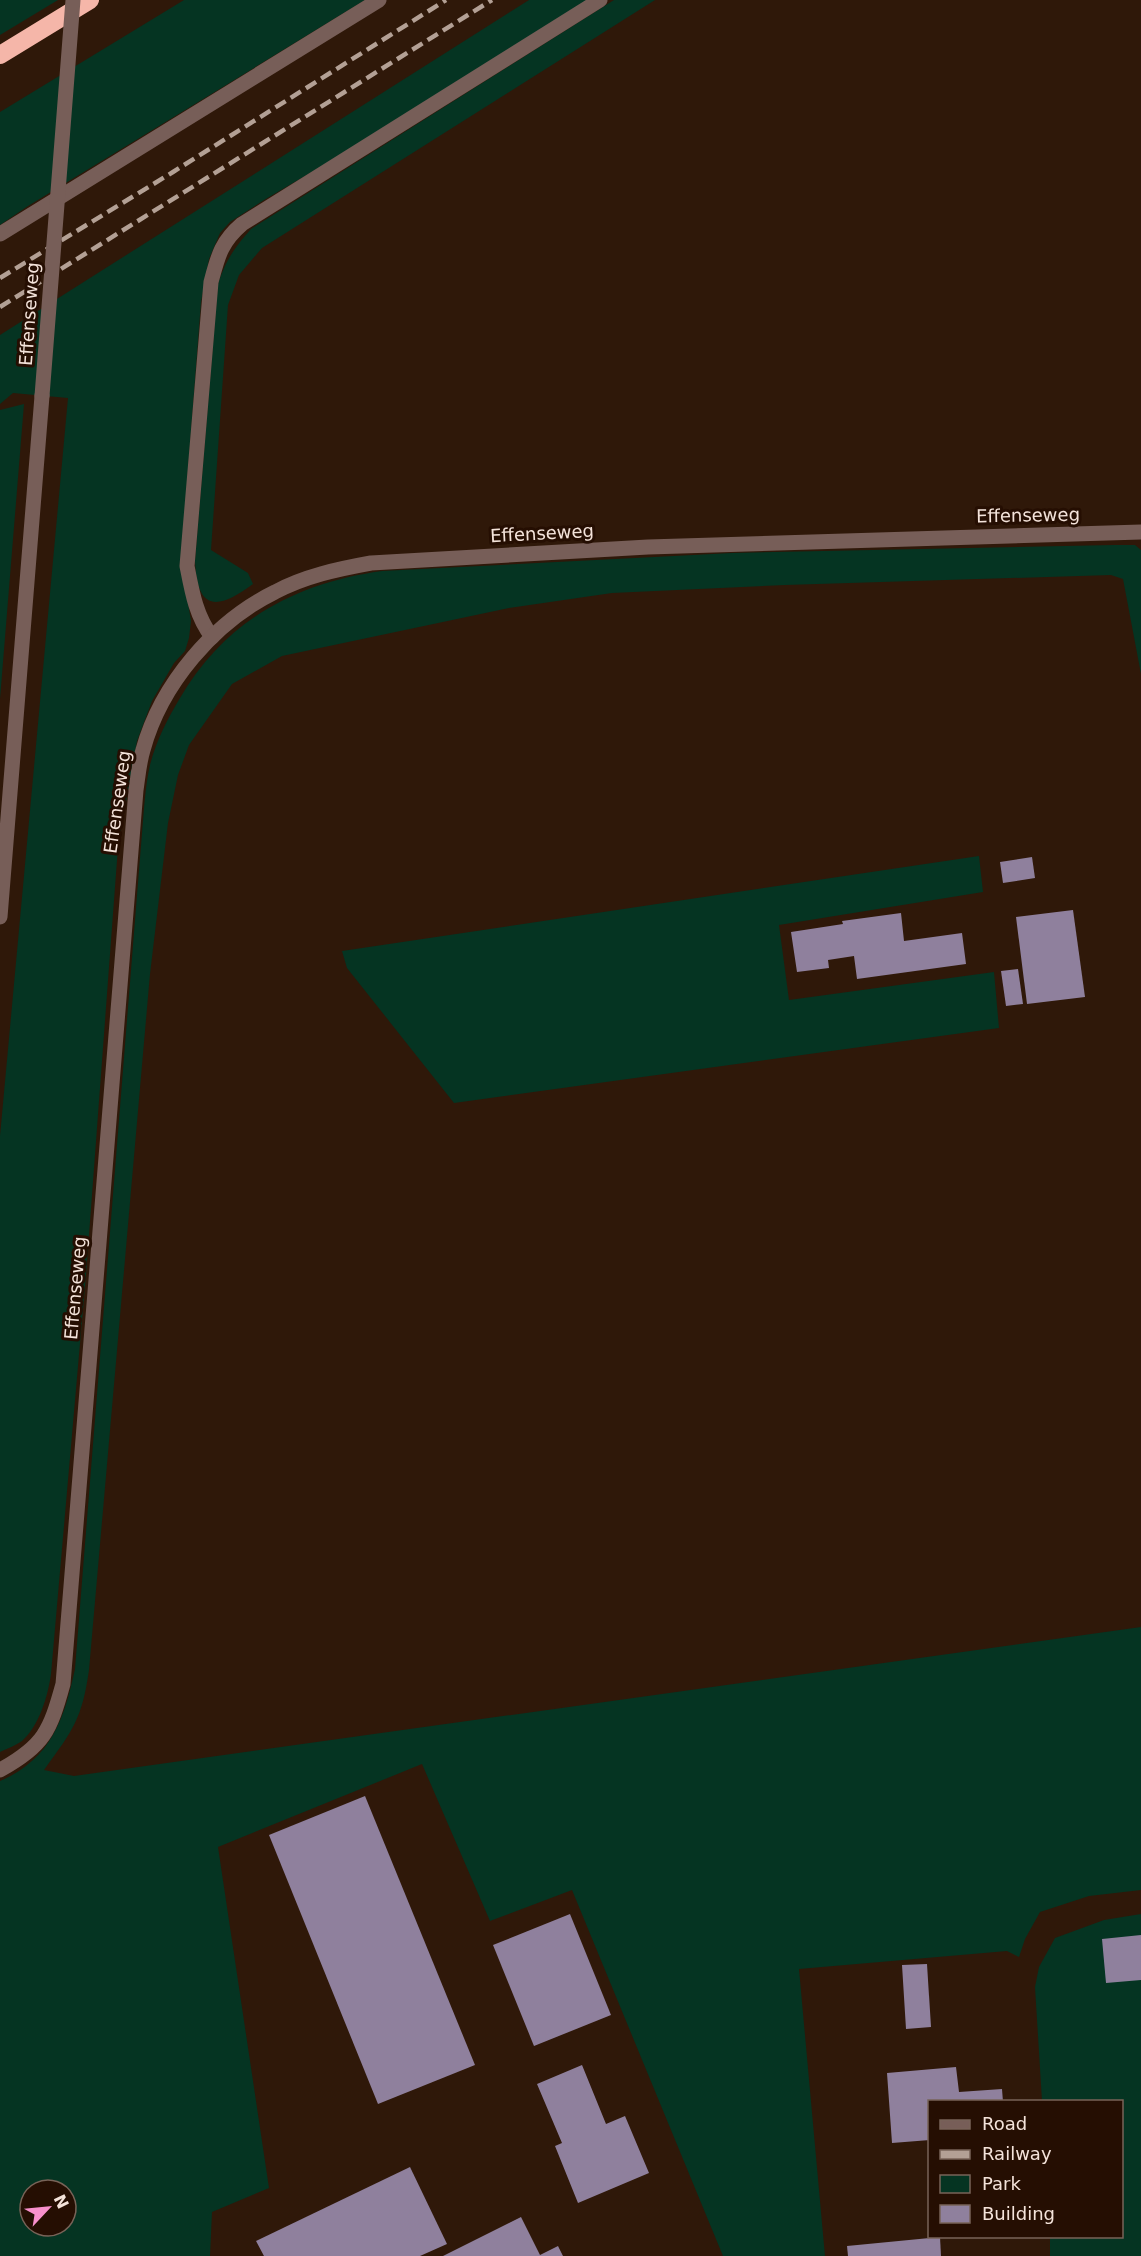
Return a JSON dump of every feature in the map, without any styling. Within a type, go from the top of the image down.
[{"type":"highway","points":[[0,55],[90,0]]},
{"type":"street","name":"Effenseweg","points":[[0,917],[74,0]]},
{"type":"street","points":[[0,234],[379,0]]},
{"type":"street","points":[[212,637],[203,625],[193,598],[187,566],[211,282],[222,246],[242,224],[600,0]]},
{"type":"street","name":"Effenseweg","points":[[0,1770],[21,1758],[42,1740],[54,1718],[63,1684],[129,850],[143,749],[171,687],[188,663],[212,637],[254,603],[274,592],[302,580],[338,569],[371,563],[648,547],[1141,532]]},
{"type":"green space","points":[[0,0],[58,0],[0,35]]},
{"type":"green space","points":[[184,0],[365,0],[0,225],[0,112]]},
{"type":"green space","points":[[529,0],[589,0],[230,222],[220,233],[209,259],[201,302],[181,561],[191,621],[189,638],[185,651],[174,663],[152,701],[137,741],[118,847],[86,1275],[51,1674],[45,1701],[28,1735],[22,1741],[0,1752],[0,1136],[68,398],[13,393],[0,404],[0,335]]},
{"type":"green space","points":[[614,0],[655,0],[262,248],[239,275],[228,305],[211,550],[248,573],[253,584],[241,593],[220,602],[205,598],[200,590],[195,561],[218,284],[235,248],[251,229]]},
{"type":"green space","points":[[24,404],[0,699],[0,410]]},
{"type":"green space","points":[[1135,545],[1141,550],[1141,674],[1123,579],[1111,575],[612,593],[509,608],[282,656],[232,684],[189,745],[178,775],[168,823],[150,974],[89,1670],[83,1701],[75,1723],[44,1770],[74,1776],[1141,1627],[1141,1890],[1089,1896],[1040,1912],[1025,1939],[1019,1957],[1007,1951],[799,1969],[825,2256],[723,2256],[572,1890],[490,1921],[422,1764],[218,1847],[269,2188],[212,2212],[210,2256],[0,2256],[0,1781],[32,1761],[52,1736],[66,1705],[75,1669],[144,808],[150,765],[159,739],[180,698],[218,647],[241,627],[265,610],[292,596],[320,585],[382,571],[732,553]]},
{"type":"green space","points":[[979,856],[983,892],[779,925],[789,1000],[994,972],[999,1028],[454,1103],[347,968],[342,951]]},
{"type":"green space","points":[[1141,1914],[1141,2256],[1050,2256],[1050,2238],[1123,2238],[1123,2100],[1042,2100],[1035,1987],[1039,1967],[1055,1938],[1104,1920]]},
{"type":"building","points":[[1032,857],[1035,878],[1003,883],[1000,862]]},
{"type":"building","points":[[1073,910],[1085,997],[1027,1004],[1016,917]]},
{"type":"building","points":[[901,913],[904,941],[962,933],[966,964],[857,979],[854,956],[828,960],[829,968],[797,972],[791,932],[843,924],[842,921]]},
{"type":"building","points":[[1018,969],[1023,1004],[1006,1006],[1001,971]]},
{"type":"building","points":[[365,1796],[475,2065],[378,2104],[269,1835]]},
{"type":"building","points":[[570,1914],[611,2015],[534,2046],[493,1945]]},
{"type":"building","points":[[1141,1935],[1141,1980],[1106,1983],[1102,1939]]},
{"type":"building","points":[[927,1964],[931,2027],[906,2029],[902,1965]]},
{"type":"building","points":[[582,2065],[606,2124],[625,2116],[649,2173],[578,2203],[555,2146],[562,2143],[537,2084]]},
{"type":"building","points":[[956,2067],[959,2092],[1002,2089],[1003,2100],[928,2100],[928,2140],[892,2143],[887,2073]]},
{"type":"building","points":[[410,2167],[447,2244],[420,2256],[264,2256],[256,2241]]},
{"type":"building","points":[[521,2217],[540,2255],[558,2246],[563,2256],[443,2256]]},
{"type":"building","points":[[940,2238],[941,2256],[848,2256],[847,2246]]},
{"type":"railway","points":[[0,278],[446,0]]},
{"type":"railway","points":[[0,307],[492,0]]}]
